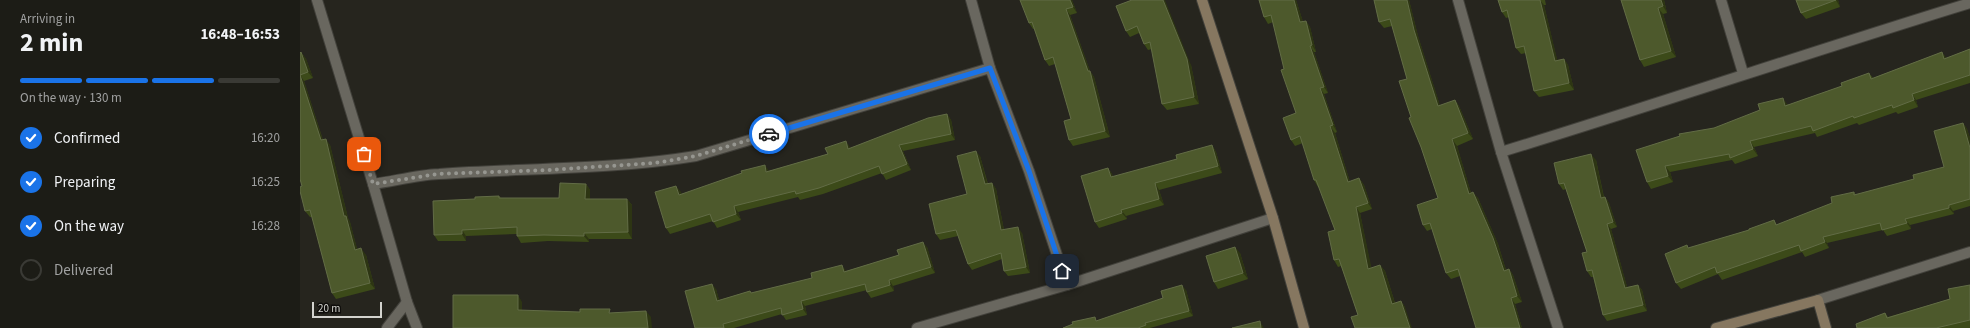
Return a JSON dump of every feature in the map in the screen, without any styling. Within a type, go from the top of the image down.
[{"type":"street","points":[[318,0],[373,184],[406,302],[417,328]]},
{"type":"street","points":[[971,0],[990,68],[1029,171],[1067,285]]},
{"type":"street","points":[[1202,0],[1273,218],[1304,328]]},
{"type":"street","points":[[1458,0],[1501,152],[1558,328]]},
{"type":"street","points":[[1721,0],[1743,73]]},
{"type":"street","points":[[1501,152],[1622,115],[1743,73],[1970,3]]},
{"type":"street","points":[[373,184],[438,174],[548,170],[655,163],[696,156],[990,68]]},
{"type":"street","points":[[917,328],[1067,285],[1273,218]]},
{"type":"street","points":[[1716,328],[1818,300],[1970,252]]},
{"type":"street","points":[[1818,300],[1826,328]]},
{"type":"street","points":[[387,328],[406,302]]},
{"type":"building","points":[[1020,0],[1070,0],[1073,7],[1066,9],[1088,71],[1090,71],[1105,131],[1069,140],[1064,121],[1071,119],[1053,57],[1045,60],[1032,22],[1029,23]]},
{"type":"building","points":[[1132,0],[1163,0],[1187,59],[1194,97],[1162,104],[1150,42],[1144,44],[1137,26],[1126,31],[1116,6]]},
{"type":"building","points":[[1259,0],[1294,0],[1300,22],[1306,21],[1312,45],[1310,46],[1324,87],[1320,88],[1333,125],[1330,126],[1348,182],[1359,178],[1368,203],[1356,207],[1368,269],[1380,265],[1392,304],[1401,301],[1410,328],[1355,328],[1351,317],[1358,315],[1339,259],[1334,260],[1328,232],[1335,230],[1316,180],[1314,180],[1300,136],[1291,140],[1283,118],[1296,113],[1281,70],[1284,69],[1271,15],[1264,17]]},
{"type":"building","points":[[1374,0],[1407,0],[1414,30],[1438,106],[1455,100],[1468,133],[1452,139],[1469,194],[1473,192],[1493,238],[1504,271],[1509,269],[1517,296],[1511,298],[1520,328],[1476,328],[1458,269],[1446,273],[1430,223],[1423,225],[1417,205],[1438,198],[1421,147],[1409,118],[1411,117],[1399,81],[1407,79],[1390,19],[1379,22]]},
{"type":"building","points":[[1498,0],[1540,0],[1555,61],[1564,59],[1569,83],[1534,91],[1524,46],[1516,48],[1507,10],[1502,12]]},
{"type":"building","points":[[1621,0],[1661,0],[1663,6],[1658,8],[1671,51],[1640,60]]},
{"type":"building","points":[[1796,0],[1836,0],[1801,13]]},
{"type":"building","points":[[1970,49],[1970,75],[1912,94],[1914,100],[1893,108],[1892,105],[1854,118],[1853,116],[1813,131],[1811,126],[1750,141],[1753,149],[1730,158],[1729,154],[1665,166],[1668,176],[1647,182],[1636,150],[1680,136],[1679,134],[1714,128],[1760,110],[1758,104],[1783,98],[1785,106],[1842,86],[1841,83],[1869,73],[1871,79],[1942,52],[1944,59]]},
{"type":"building","points":[[301,52],[308,72],[300,75],[300,53]]},
{"type":"building","points":[[300,75],[321,140],[326,139],[344,216],[346,216],[355,250],[361,248],[370,283],[332,293],[310,210],[305,211],[300,191],[300,187],[302,186],[300,179]]},
{"type":"building","points":[[947,114],[951,134],[899,145],[907,164],[882,174],[879,166],[819,188],[796,194],[795,191],[734,206],[736,214],[713,222],[710,214],[666,228],[655,192],[676,186],[679,195],[742,173],[741,171],[765,165],[766,172],[828,154],[825,148],[846,141],[848,149],[928,118]]},
{"type":"building","points":[[1963,123],[1970,148],[1970,199],[1949,205],[1949,208],[1905,219],[1907,223],[1882,230],[1880,223],[1823,237],[1825,242],[1801,251],[1799,245],[1717,273],[1715,267],[1676,283],[1665,254],[1687,245],[1688,248],[1749,230],[1774,220],[1776,225],[1832,203],[1831,197],[1854,192],[1854,195],[1914,179],[1913,175],[1944,167],[1934,131]]},
{"type":"building","points":[[1212,145],[1218,166],[1155,183],[1159,199],[1121,210],[1122,213],[1095,222],[1081,176],[1108,168],[1111,177],[1177,159],[1176,155]]},
{"type":"building","points":[[976,151],[985,184],[992,183],[1001,230],[1018,227],[1026,267],[1004,271],[1001,253],[968,264],[956,230],[936,234],[929,204],[967,194],[957,156]]},
{"type":"building","points":[[1591,154],[1601,198],[1605,197],[1613,222],[1607,224],[1625,288],[1638,285],[1643,305],[1603,315],[1592,270],[1587,271],[1582,253],[1587,252],[1564,183],[1559,184],[1554,163]]},
{"type":"building","points":[[560,183],[586,184],[585,199],[627,199],[628,232],[584,233],[584,236],[517,236],[517,227],[462,230],[462,234],[434,235],[433,201],[499,196],[499,198],[559,198]]},
{"type":"building","points":[[923,242],[931,267],[889,280],[890,285],[867,292],[865,284],[801,301],[803,309],[782,315],[781,308],[723,324],[724,328],[695,328],[685,291],[712,284],[717,301],[750,291],[751,293],[812,278],[811,273],[842,265],[844,272],[899,255],[897,250]]},
{"type":"building","points":[[1235,247],[1243,273],[1214,282],[1206,256]]},
{"type":"building","points":[[1182,285],[1189,311],[1145,323],[1146,325],[1138,328],[1063,328],[1073,324],[1072,322],[1095,317],[1096,321],[1163,298],[1161,291]]},
{"type":"building","points":[[1970,285],[1970,320],[1936,328],[1857,328],[1856,324],[1885,313],[1887,318],[1950,299],[1948,289]]},
{"type":"building","points":[[453,295],[518,295],[518,310],[580,312],[580,309],[610,309],[609,313],[646,311],[648,328],[453,328]]},
{"type":"building","points":[[1260,321],[1261,328],[1232,328]]},
{"type":"way so far","points":[[364,154],[373,184],[438,174],[548,170],[655,163],[696,156],[769,134]]},
{"type":"route","points":[[769,134],[990,68],[1029,171],[1062,271]]}]
